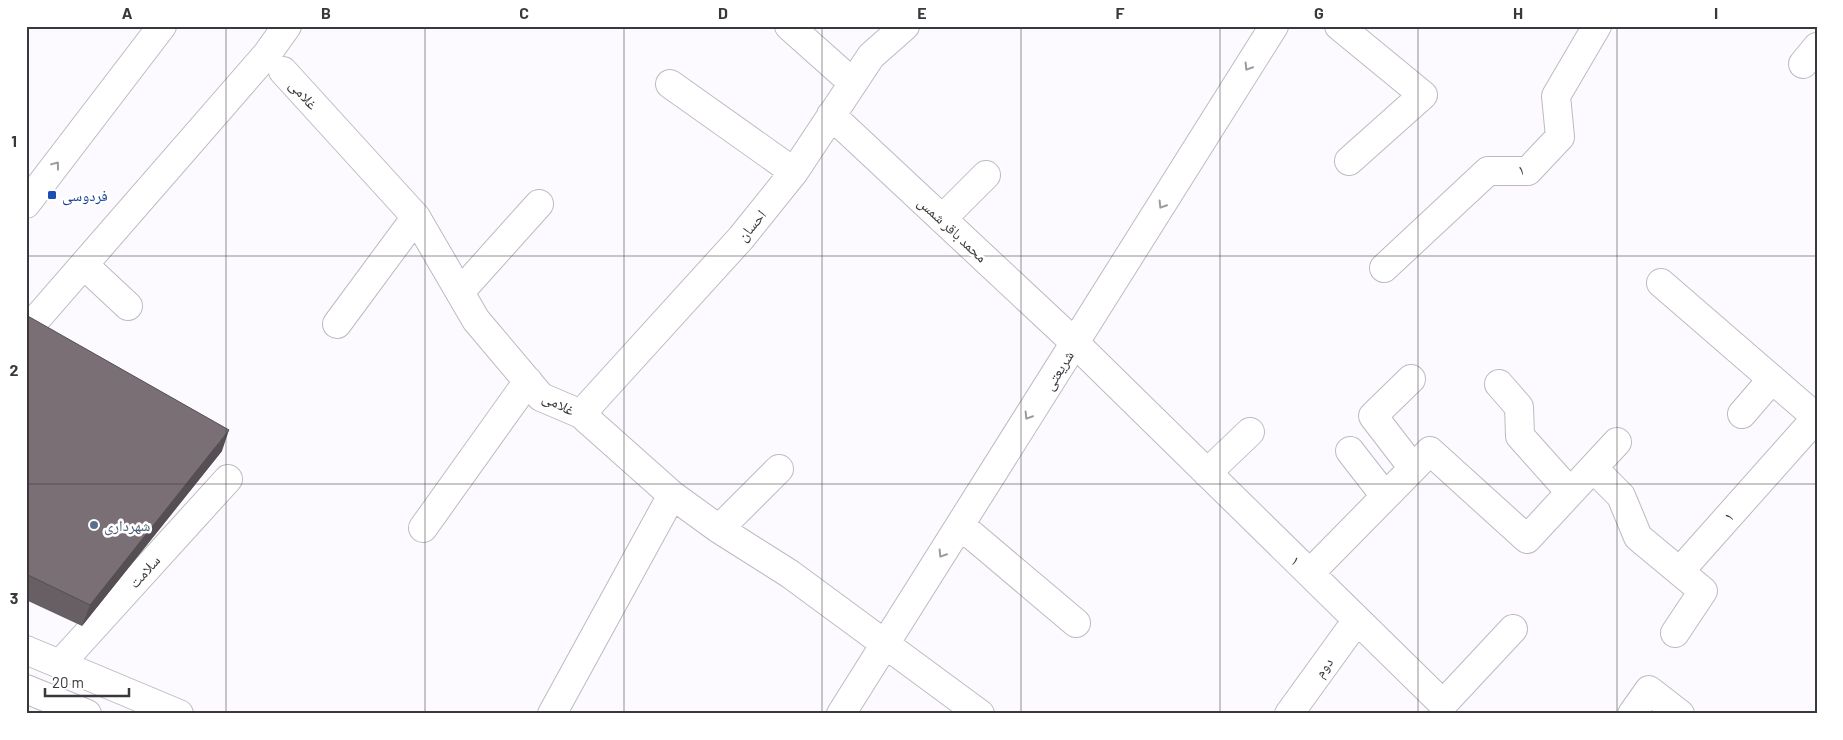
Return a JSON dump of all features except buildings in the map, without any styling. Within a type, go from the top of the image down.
[{"type":"street","points":[[26,204],[162,26]]},
{"type":"street","points":[[50,347],[26,331],[268,54],[287,26]]},
{"type":"street","points":[[789,26],[852,83]]},
{"type":"street","name":"احسان","points":[[581,414],[740,238],[794,172],[871,56],[906,26]]},
{"type":"street","name":"شریعتی","points":[[841,714],[1274,26]]},
{"type":"street","points":[[1339,26],[1422,96],[1349,161]]},
{"type":"street","name":"۱","points":[[1384,268],[1488,171],[1528,171],[1560,137],[1556,96],[1597,26]]},
{"type":"street","name":"غلامی","points":[[284,71],[416,217],[476,320],[541,397],[581,414],[672,495],[719,529],[790,574],[980,714]]},
{"type":"street","points":[[670,84],[794,172]]},
{"type":"street","name":"محمد باقر شمس","points":[[830,116],[1075,343]]},
{"type":"street","points":[[942,219],[986,175]]},
{"type":"street","points":[[460,292],[539,204]]},
{"type":"street","points":[[337,324],[416,217]]},
{"type":"street","points":[[84,265],[128,306]]},
{"type":"street","points":[[1660,283],[1816,418]]},
{"type":"street","name":"۱","points":[[1075,343],[1443,704],[1513,629]]},
{"type":"street","points":[[1742,414],[1772,379]]},
{"type":"street","points":[[1411,380],[1374,416],[1413,468]]},
{"type":"street","points":[[423,528],[528,381]]},
{"type":"street","points":[[1499,384],[1519,406],[1520,436],[1570,492]]},
{"type":"street","name":"۱","points":[[1680,571],[1816,418]]},
{"type":"street","points":[[1207,473],[1250,432]]},
{"type":"street","points":[[1310,573],[1430,451],[1527,539],[1617,442]]},
{"type":"street","points":[[1350,451],[1385,496]]},
{"type":"street","points":[[1593,468],[1621,496],[1638,538],[1703,591],[1675,633]]},
{"type":"street","points":[[719,529],[778,469]]},
{"type":"street","name":"سلامت","points":[[60,664],[228,479]]},
{"type":"street","points":[[552,714],[672,495]]},
{"type":"street","points":[[960,525],[1076,623]]},
{"type":"street","name":"دوم","points":[[1289,714],[1357,620]]},
{"type":"street","points":[[26,650],[179,714]]},
{"type":"street","points":[[26,689],[87,714]]},
{"type":"street","points":[[1632,714],[1649,690],[1680,714]]},
{"type":"place","name":"فردوسی","points":[[52,195]]},
{"type":"place","name":"شهرداری","points":[[94,525]]}]
